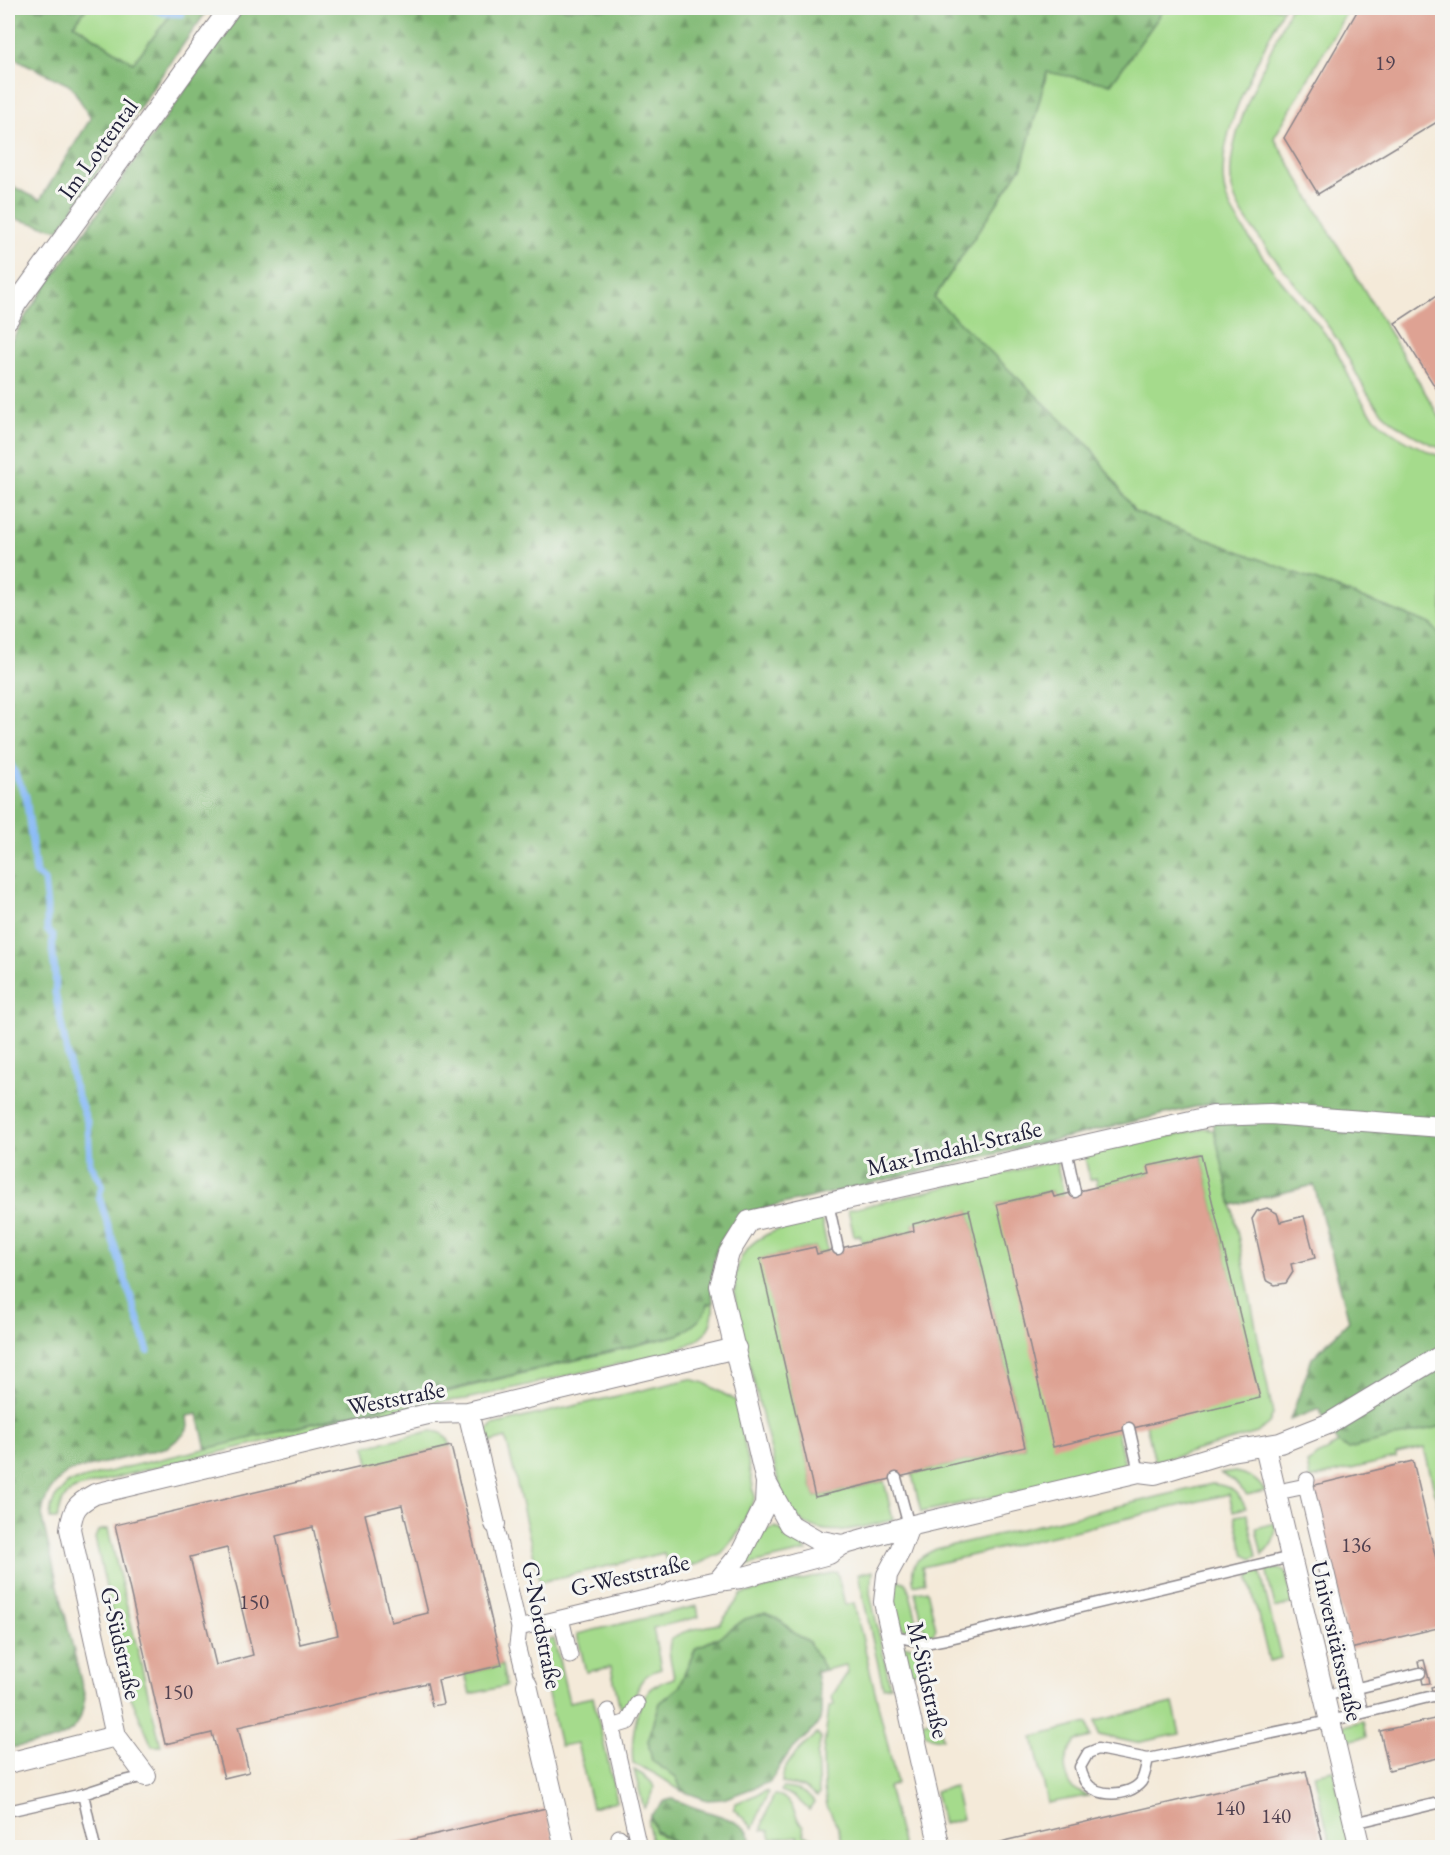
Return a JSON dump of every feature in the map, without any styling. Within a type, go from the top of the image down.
[{"type":"street","name":"Im Lottental","points":[[10,307],[230,8]]},
{"type":"street","name":"Max-Imdahl-Straße","points":[[718,1581],[741,1553],[765,1505],[766,1482],[720,1286],[729,1253],[749,1221],[1214,1116],[1270,1114],[1443,1127]]},
{"type":"street","name":"Weststraße","points":[[73,1512],[81,1501],[95,1494],[432,1413],[468,1412],[736,1348]]},
{"type":"street","name":"Max-Imdahl-Straße","points":[[718,1581],[740,1578],[830,1554],[842,1545],[909,1526],[1139,1472],[1155,1474],[1231,1451],[1280,1443],[1328,1424],[1443,1355]]},
{"type":"street","name":"G-Nordstraße","points":[[468,1412],[519,1628],[517,1645],[565,1848]]},
{"type":"street","name":"Universitätsstraße","points":[[1265,1447],[1360,1848]]},
{"type":"street","name":"Max-Imdahl-Straße","points":[[766,1482],[789,1524],[817,1540],[842,1545]]},
{"type":"street","name":"Universitätsstraße","points":[[1287,1490],[1306,1483],[1359,1707]]},
{"type":"street","name":"G-Südstraße","points":[[73,1512],[70,1530],[116,1736],[146,1776]]},
{"type":"street","name":"M-Südstraße","points":[[909,1526],[900,1551],[887,1575],[884,1602],[940,1848]]},
{"type":"street","name":"G-Weststraße","points":[[519,1628],[718,1581]]},
{"type":"street","points":[[561,1618],[570,1656]]},
{"type":"street","points":[[612,1726],[628,1722],[637,1704]]},
{"type":"street","points":[[608,1710],[627,1768],[639,1816],[639,1848]]},
{"type":"street","points":[[8,1762],[116,1736]]},
{"type":"lane","points":[[1065,1149],[1075,1192]]},
{"type":"lane","points":[[828,1203],[838,1249]]},
{"type":"lane","points":[[1129,1428],[1139,1472]]},
{"type":"lane","points":[[896,1478],[909,1526]]},
{"type":"lane","points":[[891,1635],[925,1643],[946,1639],[1291,1557]]},
{"type":"lane","points":[[1324,1696],[1420,1673]]},
{"type":"lane","points":[[1148,1759],[1143,1780],[1132,1790],[1114,1794],[1100,1791],[1086,1783],[1080,1767],[1088,1753],[1098,1749],[1123,1752],[1148,1759],[1330,1721],[1433,1696]]},
{"type":"lane","points":[[8,1811],[83,1794],[146,1776]]},
{"type":"lane","points":[[83,1794],[95,1848]]},
{"type":"lane","points":[[1354,1823],[1438,1803]]},
{"type":"green space","points":[[8,8],[87,8],[74,24],[133,63],[176,8],[209,8],[158,80],[59,230],[8,217],[8,184],[40,200],[91,118],[71,86],[8,55]]},
{"type":"green space","points":[[87,8],[176,8],[133,63],[74,24]]},
{"type":"green space","points":[[243,8],[1165,8],[1111,84],[1047,72],[1022,166],[934,298],[1091,448],[1135,512],[1430,624],[1442,637],[1442,1426],[1348,1449],[1338,1443],[1319,1409],[1290,1420],[1312,1358],[1349,1321],[1314,1185],[1232,1205],[1214,1130],[1212,1103],[749,1212],[728,1231],[717,1252],[712,1275],[713,1303],[707,1304],[700,1319],[678,1335],[206,1449],[198,1414],[187,1416],[188,1427],[184,1434],[168,1447],[68,1472],[49,1493],[42,1512],[42,1519],[85,1698],[83,1708],[77,1724],[63,1736],[45,1742],[8,1748],[8,347],[28,312]]},
{"type":"green space","points":[[1165,8],[1283,8],[1233,118],[1223,165],[1225,195],[1233,213],[1260,253],[1332,344],[1360,397],[1374,417],[1404,439],[1442,457],[1442,637],[1430,624],[1135,512],[1091,448],[934,298],[1022,166],[1047,72],[1111,84]]},
{"type":"green space","points":[[1290,8],[1349,8],[1274,138],[1442,421],[1442,449],[1405,430],[1377,406],[1329,327],[1250,225],[1234,195],[1231,168],[1234,145],[1241,121]]},
{"type":"green space","points":[[1209,1128],[1209,1130],[1214,1130],[1232,1205],[1273,1414],[1269,1423],[1257,1433],[1155,1462],[1146,1424],[1259,1397],[1201,1155],[1149,1166],[1150,1174],[1098,1187],[1096,1178],[1090,1180],[1084,1153]]},
{"type":"green space","points":[[1056,1161],[1064,1195],[1054,1197],[1052,1191],[997,1204],[1117,1431],[1126,1469],[921,1512],[912,1474],[1025,1447],[969,1211],[913,1224],[914,1231],[862,1243],[860,1235],[854,1236],[848,1210]]},
{"type":"green space","points":[[821,1218],[828,1251],[817,1254],[815,1247],[761,1259],[815,1497],[884,1481],[893,1520],[854,1529],[815,1528],[791,1511],[781,1492],[736,1309],[735,1285],[738,1267],[744,1253],[754,1242],[782,1229]]},
{"type":"green space","points":[[713,1303],[710,1323],[701,1337],[666,1353],[466,1399],[428,1403],[140,1471],[75,1489],[62,1502],[57,1519],[50,1519],[55,1498],[68,1483],[678,1335],[707,1304]]},
{"type":"green space","points":[[690,1379],[705,1383],[736,1401],[755,1497],[739,1532],[722,1553],[698,1564],[669,1571],[664,1553],[540,1582],[506,1438],[484,1444],[485,1433],[492,1425]]},
{"type":"green space","points":[[1442,1426],[1442,1522],[1424,1448],[1396,1454],[1396,1458],[1310,1479],[1307,1463],[1338,1443],[1348,1449]]},
{"type":"green space","points":[[431,1431],[444,1435],[451,1446],[370,1466],[365,1446]]},
{"type":"green space","points":[[1235,1472],[1252,1478],[1265,1491],[1247,1495],[1234,1481],[1221,1474]]},
{"type":"green space","points":[[1212,1484],[1233,1490],[1246,1508],[1233,1511],[1229,1494],[922,1567],[925,1582],[914,1585],[913,1571],[916,1562],[936,1549]]},
{"type":"green space","points":[[1247,1514],[1257,1556],[1252,1559],[1244,1555],[1235,1516]]},
{"type":"green space","points":[[1275,1523],[1273,1541],[1262,1555],[1256,1528]]},
{"type":"green space","points":[[775,1527],[789,1534],[807,1551],[744,1566],[759,1537]]},
{"type":"green space","points":[[108,1529],[161,1746],[152,1746],[130,1695],[95,1538],[98,1531]]},
{"type":"green space","points":[[1266,1569],[1280,1569],[1286,1573],[1293,1603],[1275,1608]]},
{"type":"green space","points":[[1260,1570],[1281,1658],[1269,1661],[1249,1578],[1252,1572]]},
{"type":"green space","points":[[873,1571],[870,1593],[890,1686],[883,1687],[858,1574]]},
{"type":"green space","points":[[837,1572],[845,1605],[854,1603],[897,1784],[888,1787],[903,1847],[844,1847],[838,1827],[827,1806],[823,1755],[829,1707],[834,1705],[832,1696],[848,1672],[846,1665],[825,1670],[809,1642],[794,1633],[779,1619],[745,1619],[723,1635],[696,1648],[680,1686],[660,1703],[648,1741],[652,1761],[676,1777],[682,1791],[633,1764],[635,1726],[644,1697],[654,1686],[674,1678],[669,1649],[674,1637],[693,1629],[720,1624],[742,1594]]},
{"type":"green space","points":[[894,1580],[905,1582],[908,1586],[921,1636],[904,1629],[894,1616],[892,1589]]},
{"type":"green space","points":[[927,1590],[936,1628],[933,1634],[926,1636],[915,1592]]},
{"type":"green space","points":[[697,1606],[699,1617],[653,1628],[661,1669],[644,1678],[636,1692],[633,1705],[620,1708],[611,1667],[586,1672],[577,1634]]},
{"type":"green space","points":[[765,1613],[779,1619],[794,1633],[809,1642],[825,1670],[816,1672],[822,1707],[820,1720],[815,1728],[788,1754],[770,1782],[723,1799],[707,1800],[682,1791],[676,1777],[652,1761],[648,1741],[660,1703],[680,1686],[696,1648],[723,1635],[745,1619]]},
{"type":"green space","points":[[554,1639],[569,1702],[593,1697],[617,1801],[592,1807],[577,1743],[560,1746],[536,1643]]},
{"type":"green space","points":[[901,1645],[923,1649],[927,1669],[907,1674]]},
{"type":"green space","points":[[502,1665],[506,1686],[470,1694],[465,1674]]},
{"type":"green space","points":[[1173,1703],[1180,1734],[1136,1743],[1099,1735],[1096,1721]]},
{"type":"green space","points":[[938,1719],[943,1739],[928,1736],[918,1724]]},
{"type":"green space","points":[[1363,1721],[1366,1737],[1346,1741],[1343,1726]]},
{"type":"green space","points":[[1088,1723],[1091,1737],[1076,1741],[1071,1747],[1066,1759],[1065,1770],[1073,1789],[1088,1796],[1048,1803],[1033,1737]]},
{"type":"green space","points":[[817,1734],[821,1738],[817,1756],[819,1794],[817,1797],[803,1787],[782,1783],[789,1762]]},
{"type":"green space","points":[[634,1770],[647,1778],[653,1786],[652,1795],[644,1808]]},
{"type":"green space","points":[[1333,1770],[1351,1847],[1331,1847],[1314,1774]]},
{"type":"green space","points":[[954,1786],[962,1819],[943,1824],[935,1791]]},
{"type":"green space","points":[[783,1788],[801,1791],[814,1803],[809,1810],[795,1797],[781,1791]]},
{"type":"green space","points":[[766,1791],[768,1793],[753,1828],[734,1809],[736,1803]]},
{"type":"green space","points":[[774,1795],[781,1796],[789,1802],[803,1827],[804,1835],[818,1840],[823,1847],[799,1847],[798,1836],[771,1839],[769,1831],[762,1830]]},
{"type":"green space","points":[[672,1799],[733,1821],[747,1831],[751,1838],[751,1847],[682,1847],[655,1831],[650,1816],[665,1801]]},
{"type":"green space","points":[[650,1816],[655,1832],[682,1847],[653,1847],[648,1823]]},
{"type":"building","points":[[1359,8],[1442,8],[1442,119],[1318,194],[1284,138]]},
{"type":"building","points":[[1442,292],[1442,398],[1395,323]]},
{"type":"building","points":[[1201,1155],[1260,1398],[1053,1447],[997,1204],[1052,1191],[1054,1197],[1150,1174],[1148,1166]]},
{"type":"building","points":[[1267,1208],[1277,1213],[1280,1222],[1304,1216],[1315,1258],[1291,1264],[1293,1272],[1286,1283],[1275,1285],[1266,1280],[1252,1219],[1257,1211]]},
{"type":"building","points":[[969,1210],[1025,1447],[815,1497],[760,1259],[815,1247],[817,1254],[914,1231],[913,1224]]},
{"type":"building","points":[[451,1446],[502,1665],[438,1680],[443,1704],[432,1706],[427,1683],[238,1727],[249,1772],[224,1778],[212,1733],[165,1744],[115,1525]],"holes":[[[402,1505],[428,1613],[391,1622],[365,1514]],[[313,1527],[338,1635],[300,1644],[276,1536]],[[227,1548],[253,1655],[216,1665],[190,1557]]]},
{"type":"building","points":[[1413,1461],[1442,1584],[1442,1627],[1350,1649],[1311,1486]]},
{"type":"building","points":[[1424,1660],[1430,1683],[1423,1684],[1418,1661]]},
{"type":"building","points":[[1442,1684],[1442,1757],[1389,1770],[1380,1731],[1439,1718],[1431,1687]]},
{"type":"building","points":[[1306,1771],[1324,1848],[982,1848],[1008,1840]]},
{"type":"building","points":[[546,1808],[556,1848],[381,1848],[381,1847]]},
{"type":"waterway","points":[[132,8],[149,8],[164,13],[181,14]]},
{"type":"waterway","points":[[8,759],[26,796],[36,874],[44,880],[47,930],[53,936],[55,992],[73,1083],[88,1124],[90,1163],[102,1185],[99,1197],[148,1351]]}]
